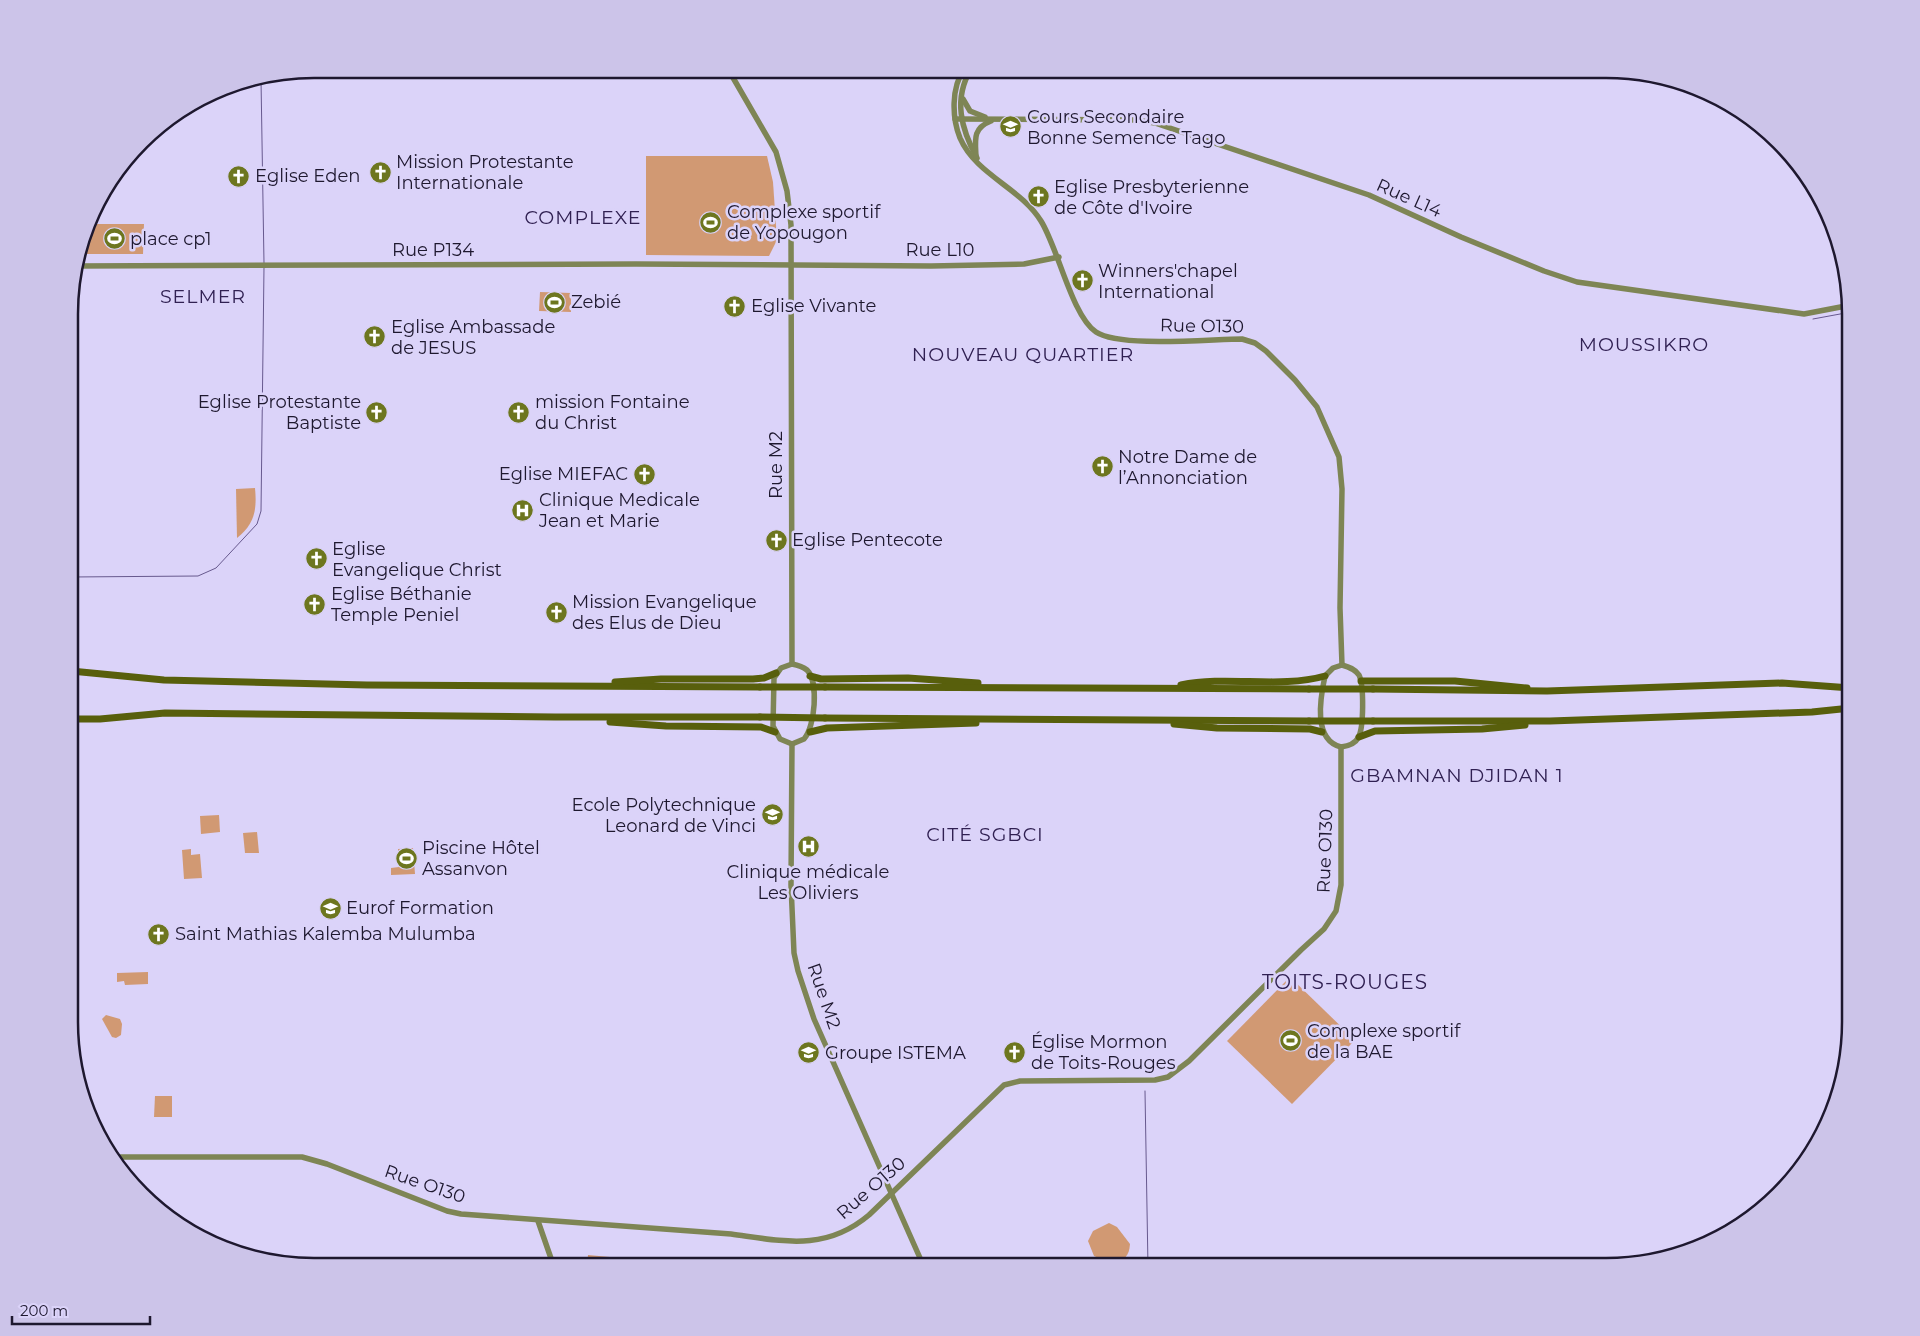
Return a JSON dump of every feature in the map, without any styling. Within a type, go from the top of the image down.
[{"type":"highway","points":[[78,672],[164,680],[357,685],[1030,686],[1547,691],[1782,683],[1842,687]]},
{"type":"highway","points":[[558,686],[661,678],[753,679],[764,678],[776,673]]},
{"type":"highway","points":[[810,676],[821,679],[908,678],[1030,686]]},
{"type":"highway","points":[[1166,688],[1201,681],[1308,681],[1325,676]]},
{"type":"highway","points":[[1361,681],[1455,681],[1512,685],[1547,691]]},
{"type":"highway","points":[[78,719],[100,719],[165,712],[555,718],[760,717],[1141,721],[1550,721],[1812,712],[1842,709]]},
{"type":"highway","points":[[555,718],[666,726],[761,727],[775,732]]},
{"type":"highway","points":[[810,732],[827,728],[920,726],[1029,720]]},
{"type":"highway","points":[[1141,721],[1217,728],[1310,729],[1322,732]]},
{"type":"highway","points":[[1359,737],[1375,731],[1482,729],[1550,721]]},
{"type":"street","name":"Rue M2","points":[[733,78],[770,139],[781,166],[791,225],[792,664]]},
{"type":"street","name":"Rue O130","points":[[961,78],[956,91],[958,120],[963,143],[980,164],[1034,210],[1051,238],[1082,315],[1096,332],[1107,337],[1137,340],[1242,339],[1255,343],[1296,380],[1317,407],[1339,458],[1341,481],[1340,608],[1342,665]]},
{"type":"street","name":"Rue O130","points":[[968,78],[961,96],[958,120],[980,164]]},
{"type":"street","points":[[961,96],[970,111],[989,119]]},
{"type":"street","points":[[976,157],[975,139],[978,129],[985,123],[1000,119]]},
{"type":"street","name":"Rue L14","points":[[958,120],[1136,120],[1155,123],[1369,195],[1461,237],[1544,271],[1578,282],[1804,314],[1842,307]]},
{"type":"street","name":"Rue L10","points":[[791,265],[1024,264],[1058,258]]},
{"type":"street","name":"Rue P134","points":[[83,266],[791,265]]},
{"type":"street","points":[[792,664],[801,666],[810,676],[813,683],[814,720],[810,732],[804,739],[792,744],[780,739],[773,726],[773,684],[776,673],[792,664]]},
{"type":"street","points":[[1342,665],[1354,669],[1361,681],[1359,737],[1354,743],[1341,747],[1329,742],[1322,732],[1325,676],[1333,668],[1342,665]]},
{"type":"street","name":"Rue M2","points":[[792,744],[791,885],[794,953],[798,972],[814,1019],[920,1258]]},
{"type":"street","name":"Rue O130","points":[[119,1157],[302,1158],[327,1164],[446,1212],[773,1239],[815,1240],[831,1238],[848,1231],[892,1193],[1004,1085],[1020,1081],[1155,1080],[1174,1074],[1189,1061],[1301,950],[1324,930],[1336,911],[1341,885],[1341,747]]},
{"type":"street","points":[[538,1220],[551,1258]]},
{"type":"shaded area","name":"Complexe sportif de Yopougon","points":[[646,156],[767,156],[773,182],[777,240],[769,256],[646,255]]},
{"type":"shaded area","name":"place cp1","points":[[95,224],[144,224],[143,254],[86,254]]},
{"type":"shaded area","name":"Zebié","points":[[540,292],[571,293],[571,312],[539,311]]},
{"type":"shaded area","points":[[255,488],[256,503],[251,522],[237,538],[236,489]]},
{"type":"shaded area","points":[[219,815],[220,832],[201,834],[200,816]]},
{"type":"shaded area","points":[[257,832],[259,853],[245,853],[243,833]]},
{"type":"shaded area","name":"Piscine Hôtel Assanvon","points":[[413,848],[415,874],[391,875],[391,868],[399,867],[398,849]]},
{"type":"shaded area","points":[[191,849],[191,855],[200,854],[202,878],[184,879],[182,850]]},
{"type":"shaded area","points":[[148,972],[148,984],[125,985],[124,981],[117,982],[117,973]]},
{"type":"shaded area","name":"Complexe sportif de la BAE","points":[[1290,977],[1355,1040],[1292,1104],[1227,1041]]},
{"type":"shaded area","points":[[106,1015],[120,1019],[122,1024],[121,1035],[116,1038],[112,1037],[102,1019]]},
{"type":"shaded area","points":[[155,1096],[172,1096],[172,1117],[154,1117]]},
{"type":"shaded area","points":[[1109,1223],[1117,1227],[1130,1244],[1126,1257],[1099,1258],[1094,1256],[1088,1241],[1093,1231]]},
{"type":"shaded area","points":[[588,1255],[621,1258],[588,1258]]},
{"type":"waterway","points":[[261,84],[264,263]]},
{"type":"waterway","points":[[78,577],[198,576],[216,568],[257,524],[261,511],[264,267]]},
{"type":"waterway","points":[[1813,319],[1842,314]]},
{"type":"waterway","points":[[1145,1091],[1148,1258]]},
{"type":"place","name":"Cours Secondaire Bonne Semence Tago","points":[[1011,127]]},
{"type":"place","name":"Mission Protestante Internationale","points":[[380,172]]},
{"type":"place","name":"Eglise Eden","points":[[239,176]]},
{"type":"place","name":"Eglise Presbyterienne de Côte d'Ivoire","points":[[1038,197]]},
{"type":"place","name":"Complexe sportif de Yopougon","points":[[711,222]]},
{"type":"place","name":"place cp1","points":[[114,239]]},
{"type":"place","name":"Winners'chapel International","points":[[1082,281]]},
{"type":"place","name":"Zebié","points":[[555,302]]},
{"type":"place","name":"Eglise Vivante","points":[[735,306]]},
{"type":"place","name":"Eglise Ambassade de JESUS","points":[[375,337]]},
{"type":"place","name":"Eglise Protestante Baptiste","points":[[377,412]]},
{"type":"place","name":"mission Fontaine du Christ","points":[[519,412]]},
{"type":"place","name":"Notre Dame de l’Annonciation","points":[[1102,467]]},
{"type":"place","name":"Eglise MIEFAC","points":[[644,474]]},
{"type":"place","name":"Clinique Medicale Jean et Marie","points":[[523,510]]},
{"type":"place","name":"Eglise Pentecote","points":[[776,540]]},
{"type":"place","name":"Eglise Evangelique Christ","points":[[316,559]]},
{"type":"place","name":"Eglise Béthanie Temple Peniel","points":[[315,604]]},
{"type":"place","name":"Mission Evangelique des Elus de Dieu","points":[[556,612]]},
{"type":"place","name":"Ecole Polytechnique Leonard de Vinci","points":[[772,815]]},
{"type":"place","name":"Clinique médicale Les Oliviers","points":[[808,847]]},
{"type":"place","name":"Piscine Hôtel Assanvon","points":[[406,858]]},
{"type":"place","name":"Eurof Formation","points":[[330,908]]},
{"type":"place","name":"Saint Mathias Kalemba Mulumba","points":[[159,934]]},
{"type":"place","name":"Complexe sportif de la BAE","points":[[1291,1041]]},
{"type":"place","name":"Église Mormon de Toits-Rouges","points":[[1015,1052]]},
{"type":"place","name":"Groupe ISTEMA","points":[[809,1053]]},
{"type":"district","name":"COMPLEXE","points":[[583,217]]},
{"type":"district","name":"SELMER","points":[[203,296]]},
{"type":"district","name":"MOUSSIKRO","points":[[1644,344]]},
{"type":"district","name":"NOUVEAU QUARTIER","points":[[1023,354]]},
{"type":"district","name":"GBAMNAN DJIDAN 1","points":[[1457,775]]},
{"type":"district","name":"CITÉ SGBCI","points":[[985,834]]},
{"type":"district","name":"TOITS-ROUGES","points":[[1345,982]]}]
